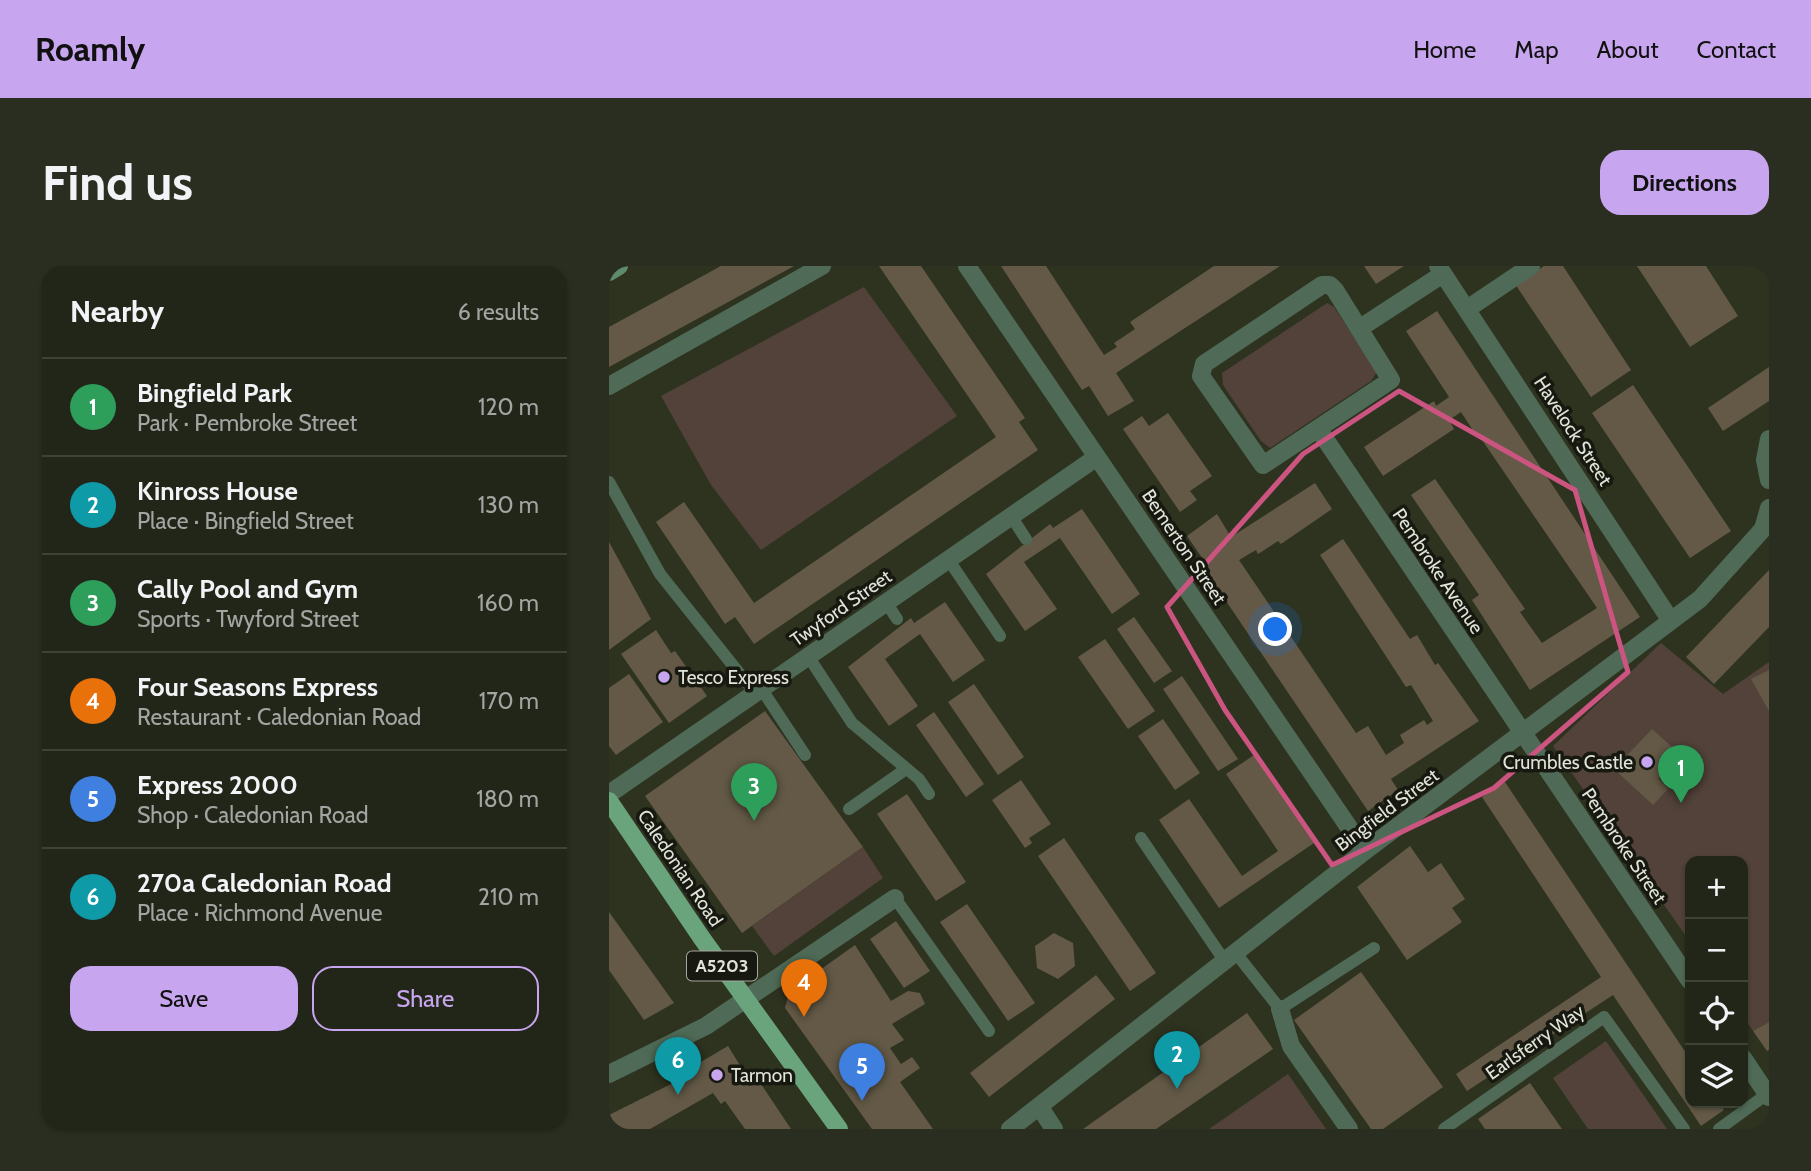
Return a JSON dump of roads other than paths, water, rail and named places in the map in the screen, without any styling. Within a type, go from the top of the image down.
[{"type":"main road","points":[[609,272],[618,266]]},
{"type":"main road","name":"Caledonian Road","points":[[609,801],[839,1129]]},
{"type":"street","points":[[609,386],[822,266]]},
{"type":"street","name":"Bemerton Street","points":[[967,266],[1366,851]]},
{"type":"street","points":[[1467,309],[1531,266]]},
{"type":"street","points":[[1360,328],[1440,270]]},
{"type":"street","name":"Havelock Street","points":[[1440,270],[1671,621]]},
{"type":"street","points":[[1322,285],[1330,285],[1335,290],[1360,328],[1391,380],[1263,465],[1201,376],[1204,364],[1322,285]]},
{"type":"street","name":"Pembroke Avenue","points":[[1319,430],[1523,735]]},
{"type":"street","points":[[1769,439],[1765,460],[1769,480]]},
{"type":"street","name":"Twyford Street","points":[[609,794],[1097,457]]},
{"type":"street","name":"Bingfield Street","points":[[1010,1129],[1366,851],[1700,599],[1763,529],[1769,508]]},
{"type":"street","name":"Pembroke Street","points":[[1523,735],[1685,974]]},
{"type":"street","points":[[609,1074],[706,1026],[895,898]]},
{"type":"street","points":[[1280,1009],[1291,1046],[1349,1129]]},
{"type":"street","points":[[1748,1066],[1768,1096]]},
{"type":"street","points":[[1039,1106],[1054,1129]]},
{"type":"lane","points":[[609,482],[660,573],[758,691],[806,755]]},
{"type":"lane","points":[[1011,516],[1026,539]]},
{"type":"lane","points":[[948,559],[1000,636]]},
{"type":"lane","points":[[886,602],[897,619]]},
{"type":"lane","points":[[808,656],[852,723],[907,769],[929,794]]},
{"type":"lane","points":[[849,809],[907,769]]},
{"type":"lane","points":[[1141,838],[1230,956],[1280,1009],[1374,948]]},
{"type":"lane","points":[[895,898],[989,1031]]},
{"type":"lane","name":"Earlsferry Way","points":[[1444,1129],[1604,1017],[1684,1129]]},
{"type":"lane","points":[[1719,1129],[1768,1096]]},
{"type":"place","name":"Tesco Express","points":[[664,677]]},
{"type":"place","name":"Crumbles Castle","points":[[1647,762]]},
{"type":"place","name":"Bingfield Park","points":[[1681,803]]},
{"type":"place","name":"Cally Pool and Gym","points":[[754,821]]},
{"type":"place","name":"Four Seasons Express","points":[[804,1017]]},
{"type":"place","name":"Tarmon","points":[[717,1075]]},
{"type":"place","name":"Kinross House","points":[[1177,1089]]},
{"type":"place","name":"270a Caledonian Road","points":[[678,1095]]},
{"type":"place","name":"Express 2000","points":[[862,1101]]}]
